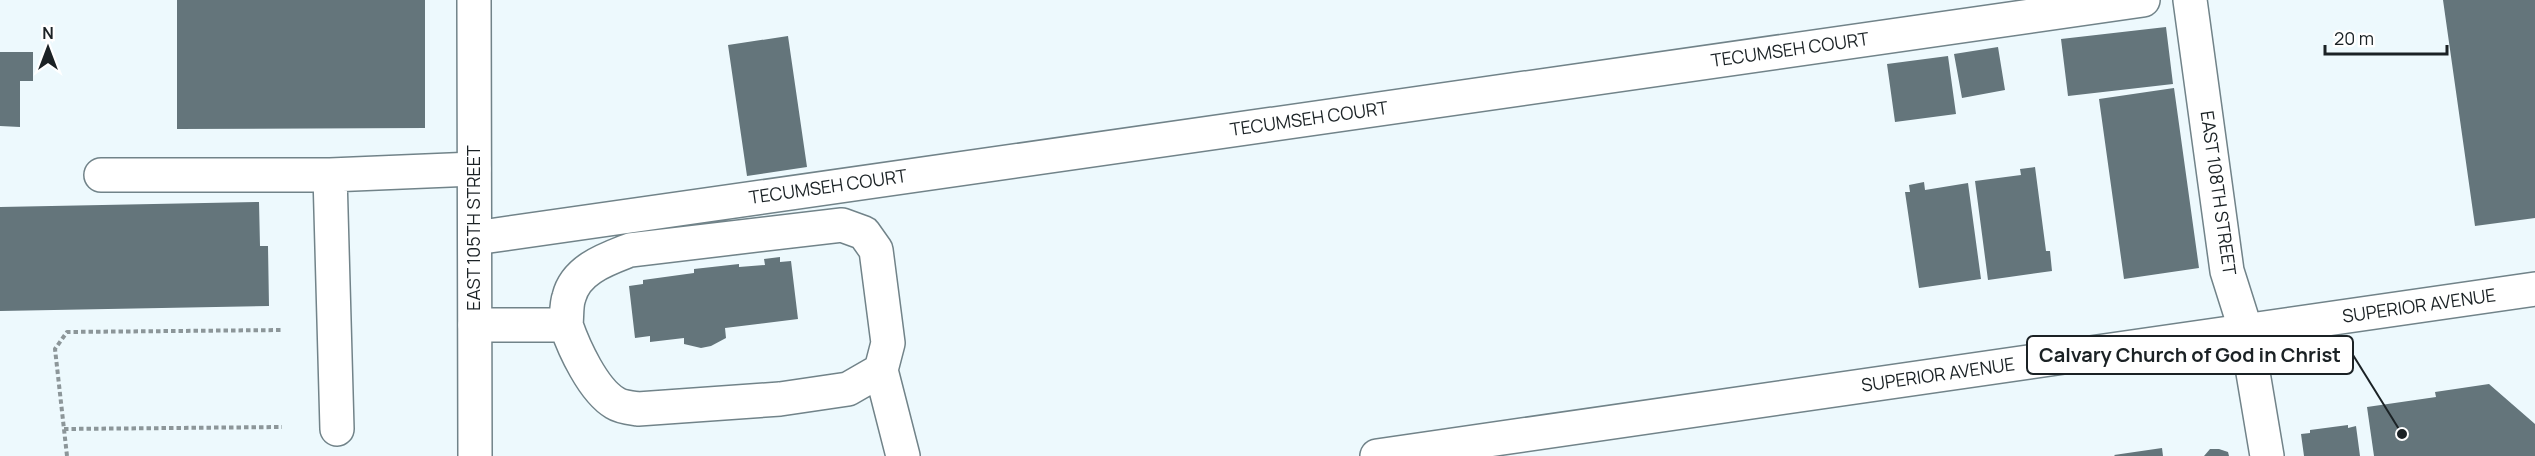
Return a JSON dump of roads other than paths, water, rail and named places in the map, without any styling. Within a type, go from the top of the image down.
[{"type":"main road","name":"EAST 105TH STREET","points":[[474,0],[475,456]]},
{"type":"main road","name":"TECUMSEH COURT","points":[[475,238],[2143,0]]},
{"type":"main road","name":"EAST 108TH STREET","points":[[2190,0],[2227,271],[2246,331],[2266,456]]},
{"type":"main road","points":[[101,175],[330,175],[474,169]]},
{"type":"main road","points":[[330,175],[336,429]]},
{"type":"main road","points":[[881,370],[848,389],[780,399],[638,409],[616,403],[600,388],[582,361],[566,325],[569,296],[577,279],[600,261],[630,250],[842,225],[864,233],[876,250],[888,343],[881,370],[903,456]]},
{"type":"main road","name":"SUPERIOR AVENUE","points":[[1377,456],[2535,289]]},
{"type":"main road","points":[[475,325],[566,325]]},
{"type":"place","name":"Calvary Church of God in Christ","points":[[2402,434]]}]
